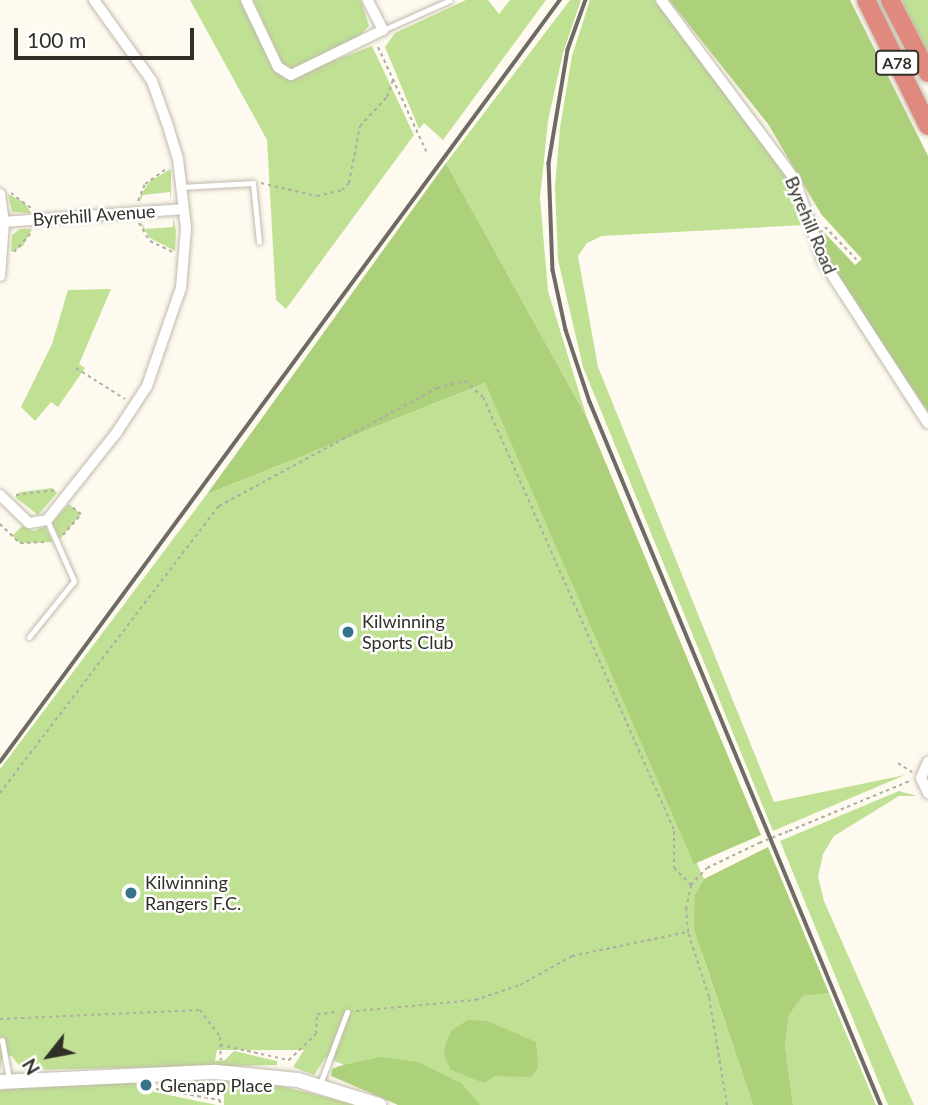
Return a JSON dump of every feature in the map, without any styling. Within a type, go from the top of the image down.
[{"type":"highway","name":"A78","points":[[866,0],[928,126]]},
{"type":"highway","name":"A78","points":[[890,0],[928,73]]},
{"type":"street","points":[[4,499],[25,520],[43,522],[65,497],[135,405],[161,355],[181,288],[184,209],[178,159],[152,81],[94,0]]},
{"type":"street","points":[[246,0],[278,66],[291,75],[378,33],[368,0]]},
{"type":"street","name":"Byrehill Road","points":[[662,0],[774,147],[795,180],[823,261],[928,423]]},
{"type":"street","points":[[0,194],[0,276]]},
{"type":"street","name":"Byrehill Avenue","points":[[2,222],[184,209]]},
{"type":"street","points":[[928,762],[921,778],[928,793]]},
{"type":"street","points":[[4,1080],[216,1072],[320,1084],[379,1105]]},
{"type":"lane","points":[[378,33],[450,0]]},
{"type":"lane","points":[[181,187],[253,183],[259,243]]},
{"type":"lane","points":[[29,638],[74,581],[43,522]]},
{"type":"lane","points":[[320,1084],[347,1012]]},
{"type":"lane","points":[[2,1040],[6,1051],[4,1080]]},
{"type":"path","points":[[378,33],[393,80],[426,151]]},
{"type":"path","points":[[253,183],[317,196],[342,190],[349,183],[360,126],[387,97],[393,80]]},
{"type":"path","points":[[807,215],[817,218],[856,259]]},
{"type":"path","points":[[76,368],[135,405]]},
{"type":"path","points":[[0,793],[219,506],[437,388],[465,381],[483,397],[674,831],[674,868],[691,886]]},
{"type":"path","points":[[4,499],[19,491],[53,487],[65,497]]},
{"type":"path","points":[[898,763],[921,778]]},
{"type":"path","points":[[727,1105],[709,997],[688,933],[686,909],[691,886],[714,863],[921,778]]},
{"type":"path","points":[[220,1045],[289,1060],[316,1034],[317,1014],[475,1000],[520,985],[572,956],[688,933]]},
{"type":"path","points":[[1,1026],[0,1019],[200,1010],[220,1037],[222,1060]]},
{"type":"path","points":[[154,1075],[156,1090],[220,1100]]},
{"type":"path","points":[[220,1086],[220,1105]]},
{"type":"green space","points":[[190,0],[242,0],[275,70],[285,79],[372,46],[414,135],[286,309],[276,300],[267,140]]},
{"type":"green space","points":[[253,0],[361,0],[369,26],[358,37],[293,70],[282,63]]},
{"type":"green space","points":[[466,0],[488,0],[499,14],[510,0],[546,0],[443,140],[424,123],[419,129],[385,47],[395,33]]},
{"type":"green space","points":[[570,0],[581,0],[563,53],[548,121],[540,198],[548,291],[587,418],[446,163]]},
{"type":"green space","points":[[590,0],[655,0],[785,173],[803,225],[602,236],[587,243],[578,256],[598,367],[774,802],[905,775],[773,831],[583,367],[558,260],[555,186],[560,128],[572,56]]},
{"type":"green space","points":[[669,0],[850,0],[928,156],[928,412],[841,282],[820,244],[818,226],[855,265],[862,259],[821,214],[768,124]]},
{"type":"green space","points":[[901,0],[928,0],[928,52]]},
{"type":"green space","points":[[446,163],[587,418],[761,835],[694,864],[485,383],[207,494]]},
{"type":"green space","points":[[171,169],[171,201],[170,192],[143,195],[139,203],[140,196],[150,181]]},
{"type":"green space","points":[[8,194],[24,202],[31,213],[12,212]]},
{"type":"green space","points":[[173,218],[176,230],[175,251],[150,238],[142,226],[141,221],[145,229],[173,227]]},
{"type":"green space","points":[[20,229],[32,229],[23,246],[11,252],[12,235]]},
{"type":"green space","points":[[111,289],[79,364],[85,368],[58,407],[51,402],[35,421],[21,407],[52,344],[68,290]]},
{"type":"green space","name":"Kilwinning Sports Club","points":[[485,383],[704,879],[695,894],[702,953],[753,1105],[434,1105],[326,1057],[314,1075],[293,1067],[304,1050],[217,1050],[215,1061],[225,1060],[234,1051],[277,1061],[277,1065],[232,1066],[22,1070],[12,1056],[2,1057],[0,1073],[0,769],[207,494]]},
{"type":"green space","points":[[52,488],[57,493],[38,515],[15,497],[20,492]]},
{"type":"green space","points":[[69,504],[81,514],[60,539],[52,523]]},
{"type":"green space","points":[[22,526],[34,531],[45,526],[53,542],[20,543],[12,536]]},
{"type":"green space","points":[[899,791],[917,796],[899,796],[834,836],[823,854],[818,877],[824,901],[914,1105],[888,1105],[780,841]]},
{"type":"green space","points":[[768,847],[829,993],[803,996],[789,1015],[785,1046],[793,1105],[753,1105],[694,929],[695,894],[704,879]]},
{"type":"green space","points":[[829,993],[876,1105],[793,1105],[785,1046],[789,1015],[803,996]]},
{"type":"green space","points":[[468,1020],[487,1021],[536,1042],[538,1068],[531,1077],[495,1076],[484,1083],[451,1070],[444,1055],[446,1042],[452,1030]]},
{"type":"green space","points":[[381,1057],[418,1062],[461,1083],[480,1105],[398,1105],[331,1076],[332,1069],[339,1066]]},
{"type":"green space","points":[[110,1080],[144,1084],[144,1088],[154,1088],[154,1092],[217,1105],[0,1105],[0,1090]]},
{"type":"green space","points":[[198,1080],[269,1083],[358,1105],[224,1105],[224,1086],[215,1086],[210,1095],[165,1089],[165,1084]]},
{"type":"railway","points":[[0,762],[560,0]]},
{"type":"railway","points":[[586,0],[568,50],[549,163],[553,270],[566,330],[590,402],[881,1105]]},
{"type":"place","name":"Kilwinning Sports Club","points":[[348,632]]},
{"type":"place","name":"Kilwinning Rangers F.C.","points":[[131,893]]},
{"type":"place","name":"Glenapp Place","points":[[146,1085]]}]
